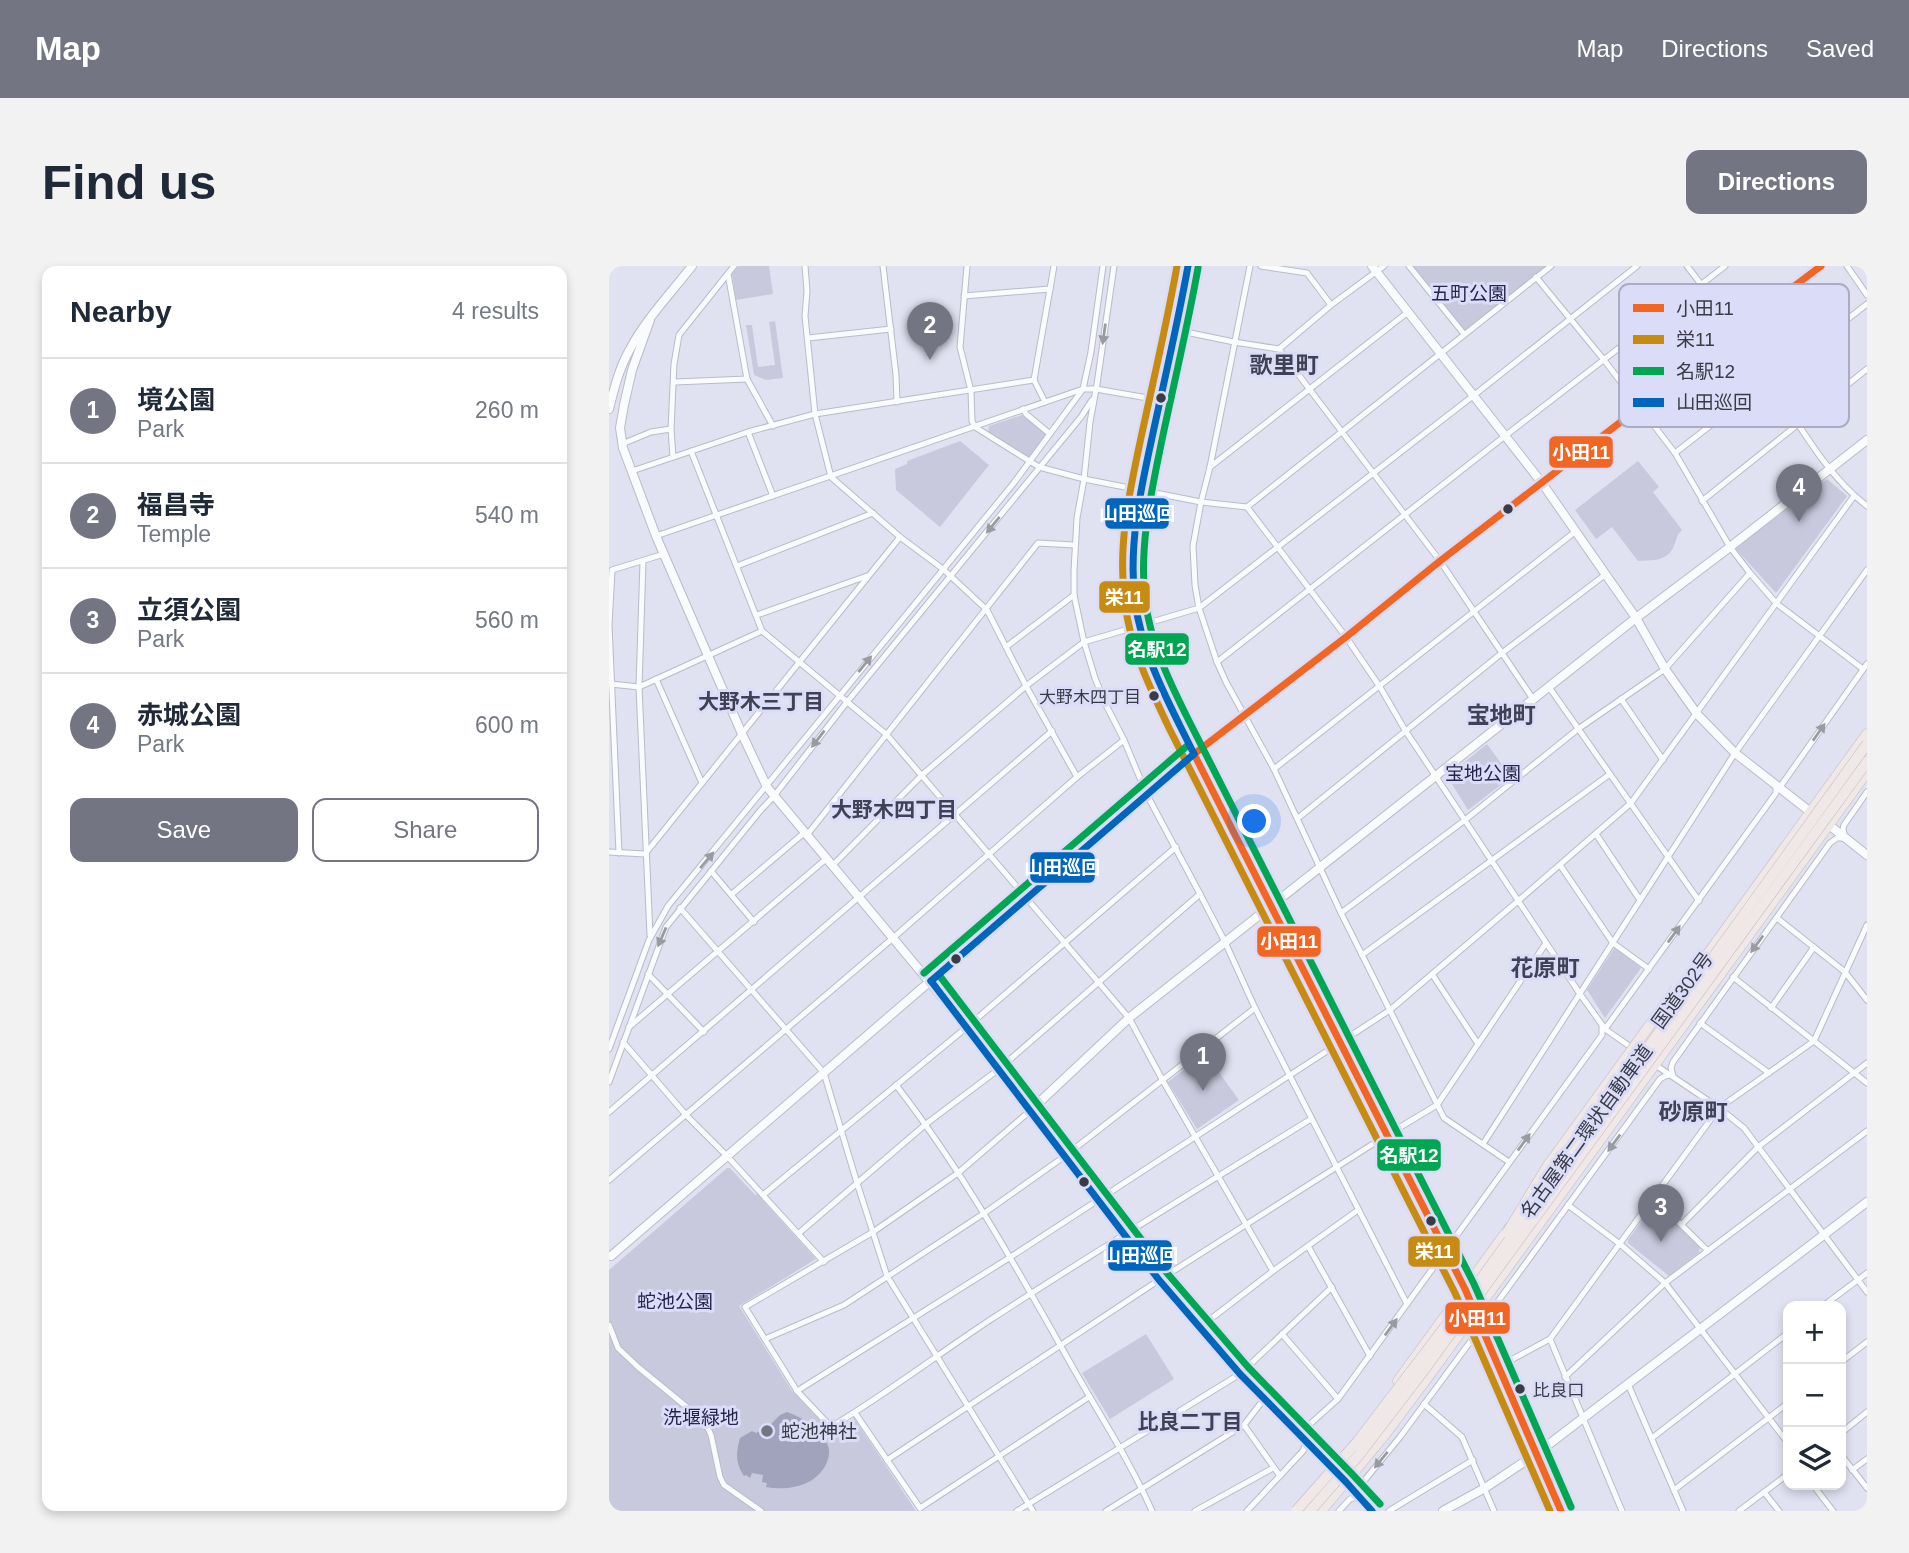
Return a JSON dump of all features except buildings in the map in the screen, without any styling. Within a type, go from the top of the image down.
[{"type":"highway","name":"国道302号","points":[[1290,1511],[1331,1466],[1390,1392],[1867,734]]},
{"type":"highway","name":"名古屋第二環状自動車道","points":[[1296,1511],[1358,1441],[1487,1271],[1867,744]]},
{"type":"highway","name":"名古屋第二環状自動車道","points":[[1310,1511],[1359,1455],[1421,1374],[1867,762]]},
{"type":"highway","name":"国道302号","points":[[1319,1511],[1383,1437],[1866,775]]},
{"type":"highway","points":[[1487,1271],[1511,1225],[1547,1167],[1730,915],[1758,884]]},
{"type":"highway","points":[[1319,1511],[1333,1485]]},
{"type":"street","points":[[609,409],[617,378],[629,350],[692,266]]},
{"type":"street","points":[[673,457],[671,429],[674,364],[680,335],[734,266]]},
{"type":"street","points":[[805,266],[805,316],[815,414],[831,477],[900,537],[943,569],[987,610],[1077,777]]},
{"type":"street","points":[[883,266],[897,402]]},
{"type":"street","points":[[967,266],[960,347],[971,391],[972,421],[975,427],[1039,467],[1084,479],[1201,502],[1247,507],[1551,266]]},
{"type":"street","points":[[1045,402],[1034,380],[1053,266]]},
{"type":"street","points":[[609,1049],[650,936],[668,906],[1030,462],[1083,389],[1103,266]]},
{"type":"street","points":[[1114,266],[1074,545],[1074,595],[1094,678],[1147,795],[1225,942],[1289,1076],[1407,1304]]},
{"type":"street","points":[[1188,266],[1140,490],[1132,565],[1139,625],[1155,672],[1194,754],[1465,1289],[1560,1511]]},
{"type":"street","points":[[1250,266],[1193,546],[1199,608],[1217,662],[1274,769],[1341,912],[1444,1118],[1509,1163]]},
{"type":"street","points":[[1261,266],[1307,273],[1331,305]]},
{"type":"street","points":[[1409,266],[1464,334]]},
{"type":"street","points":[[629,1028],[754,922],[830,862],[922,775],[1026,686],[1084,642],[1199,608],[1637,266]]},
{"type":"street","points":[[1687,266],[1701,284]]},
{"type":"street","points":[[1703,284],[1725,266]]},
{"type":"street","points":[[1797,284],[1821,266]]},
{"type":"street","points":[[1847,266],[1867,295]]},
{"type":"street","points":[[1279,349],[1378,268],[1440,354],[1542,483],[1636,618],[1665,669],[1697,714],[1735,753],[1867,855]]},
{"type":"street","points":[[728,274],[747,379],[773,426]]},
{"type":"street","points":[[1537,277],[1619,380]]},
{"type":"street","points":[[964,296],[1049,289]]},
{"type":"street","points":[[1849,318],[1867,304]]},
{"type":"street","points":[[1210,467],[1408,312]]},
{"type":"street","points":[[650,320],[632,370],[624,405],[620,428],[622,444],[656,536],[767,787],[931,981],[1159,1280],[1199,1328],[1372,1511]]},
{"type":"street","points":[[808,338],[891,329]]},
{"type":"street","points":[[1176,330],[1279,349],[1440,561],[1534,699]]},
{"type":"street","points":[[1217,662],[1619,349]]},
{"type":"street","points":[[1849,384],[1867,369]]},
{"type":"street","points":[[675,382],[747,379]]},
{"type":"street","points":[[632,471],[748,432],[815,414],[1034,380]]},
{"type":"street","points":[[656,536],[1083,389],[1159,400]]},
{"type":"street","points":[[609,1082],[666,927],[1081,417],[1096,389]]},
{"type":"street","points":[[1023,409],[1050,434]]},
{"type":"street","points":[[610,1254],[728,1157],[1194,754],[1619,423]]},
{"type":"street","points":[[1301,1436],[1338,1399],[1370,1356],[1602,1035],[1604,1027],[1776,793],[1777,785],[1865,667],[1776,603],[1730,547],[1675,453],[1655,427]]},
{"type":"street","points":[[1675,453],[1710,427]]},
{"type":"street","points":[[1702,501],[1795,427]]},
{"type":"street","points":[[1801,427],[1830,468],[1854,496],[1867,506]]},
{"type":"street","points":[[622,444],[651,432],[671,429]]},
{"type":"street","points":[[748,432],[773,496]]},
{"type":"street","points":[[1311,1119],[1030,1294],[831,1427],[797,1391],[745,1307],[873,1232],[958,1172],[1031,1110],[1129,1018],[1435,775],[1867,440]]},
{"type":"street","points":[[691,451],[762,631],[887,735],[1129,1018],[1273,1271]]},
{"type":"street","points":[[797,1391],[1009,1258],[1390,1010],[1631,803],[1854,496]]},
{"type":"street","points":[[1247,507],[1346,636],[1405,730],[1604,1027],[1744,1128],[1867,1292]]},
{"type":"street","points":[[737,566],[873,513]]},
{"type":"street","points":[[1274,769],[1576,531]]},
{"type":"street","points":[[645,854],[900,537]]},
{"type":"street","points":[[732,894],[806,834],[1038,544],[1074,545]]},
{"type":"street","points":[[618,853],[609,625],[612,570],[664,554]]},
{"type":"street","points":[[643,561],[639,687],[650,936]]},
{"type":"street","points":[[1483,1144],[1735,753],[1867,570]]},
{"type":"street","points":[[1341,912],[1465,820],[1579,729],[1665,669],[1750,573]]},
{"type":"street","points":[[1298,818],[1502,653],[1606,574]]},
{"type":"street","points":[[757,615],[870,575]]},
{"type":"street","points":[[1006,647],[1074,595]]},
{"type":"street","points":[[611,684],[639,687],[762,631]]},
{"type":"street","points":[[656,679],[702,783]]},
{"type":"street","points":[[1549,687],[1699,901]]},
{"type":"street","points":[[1622,699],[1663,760]]},
{"type":"street","points":[[609,1112],[1052,731]]},
{"type":"street","points":[[609,1180],[1077,777],[1124,740]]},
{"type":"street","points":[[1362,955],[1610,774]]},
{"type":"street","points":[[1845,838],[1844,825],[1867,792]]},
{"type":"street","points":[[1596,834],[1640,900]]},
{"type":"street","points":[[1673,1076],[1671,1065],[1700,1023],[1831,843],[1837,838],[1845,838]]},
{"type":"street","points":[[763,1195],[967,1027],[1176,847]]},
{"type":"street","points":[[609,852],[645,854]]},
{"type":"street","points":[[1805,858],[1807,876]]},
{"type":"street","points":[[1560,865],[1613,943],[1649,969]]},
{"type":"street","points":[[711,872],[754,922]]},
{"type":"street","points":[[799,1233],[926,1124],[999,1069],[1200,894]]},
{"type":"street","points":[[680,908],[824,1073],[887,1276],[1033,1511]]},
{"type":"street","points":[[1776,918],[1845,972],[1866,997]]},
{"type":"street","points":[[1498,1367],[1550,1339],[1719,1108],[1814,1041],[1867,925]]},
{"type":"street","points":[[887,1460],[1159,1280],[1437,1105],[1546,943]]},
{"type":"street","points":[[1771,1007],[1814,947]]},
{"type":"street","points":[[648,974],[704,1032]]},
{"type":"street","points":[[1432,974],[1478,1044]]},
{"type":"street","points":[[1733,978],[1867,1083]]},
{"type":"street","points":[[1703,998],[1725,989]]},
{"type":"street","points":[[765,1339],[844,1304],[983,1214],[1065,1156],[1255,1008]]},
{"type":"street","points":[[1700,1023],[1769,1073]]},
{"type":"street","points":[[623,1042],[686,1115],[824,1262]]},
{"type":"street","points":[[1682,1224],[1758,1147],[1867,1063]]},
{"type":"street","points":[[1360,1496],[1364,1481],[1473,1338],[1484,1333],[1491,1311],[1662,1077],[1673,1076]]},
{"type":"street","points":[[896,1086],[926,1124],[958,1172],[1143,1489],[1152,1511]]},
{"type":"street","points":[[1633,1094],[1634,1116]]},
{"type":"street","points":[[1565,1377],[1665,1283],[1867,1131]]},
{"type":"street","points":[[1654,1198],[1708,1251]]},
{"type":"street","points":[[1443,1511],[1485,1488],[1536,1454],[1867,1202]]},
{"type":"street","points":[[1569,1205],[1665,1283],[1783,1437]]},
{"type":"street","points":[[1199,1328],[1358,1210]]},
{"type":"street","points":[[1308,1246],[1370,1356]]},
{"type":"street","points":[[1830,1301],[1867,1273]]},
{"type":"street","points":[[1017,1511],[1240,1374],[1332,1287]]},
{"type":"street","points":[[609,1325],[618,1348],[705,1422],[724,1485],[761,1511]]},
{"type":"street","points":[[1282,1334],[1338,1399]]},
{"type":"street","points":[[1652,1438],[1783,1337]]},
{"type":"street","points":[[1550,1339],[1622,1511]]},
{"type":"street","points":[[1846,1358],[1867,1342]]},
{"type":"street","points":[[1446,1352],[1446,1374]]},
{"type":"street","points":[[1628,1384],[1683,1511]]},
{"type":"street","points":[[855,1413],[921,1509],[1089,1397]]},
{"type":"street","points":[[1106,1511],[1244,1425],[1264,1399]]},
{"type":"street","points":[[1424,1404],[1462,1437],[1494,1511]]},
{"type":"street","points":[[1674,1490],[1783,1407]]},
{"type":"street","points":[[1846,1429],[1867,1412]]},
{"type":"street","points":[[1244,1425],[1280,1476]]},
{"type":"street","points":[[1383,1437],[1407,1428]]},
{"type":"street","points":[[1247,1511],[1303,1451],[1305,1444],[1301,1436]]},
{"type":"street","points":[[1853,1470],[1867,1459]]},
{"type":"street","points":[[1389,1511],[1473,1460]]},
{"type":"street","points":[[1846,1461],[1867,1488]]},
{"type":"street","points":[[1195,1511],[1273,1468]]},
{"type":"street","points":[[1739,1511],[1783,1478]]},
{"type":"street","points":[[1817,1490],[1833,1511]]},
{"type":"street","points":[[1764,1492],[1779,1511]]},
{"type":"street","points":[[1339,1511],[1350,1499],[1360,1496]]},
{"type":"green space","points":[[739,266],[769,266],[773,294],[736,300],[732,274]]},
{"type":"green space","name":"五町公園","points":[[1411,266],[1548,266],[1464,332]]},
{"type":"green space","points":[[775,321],[783,378],[766,380],[754,375],[746,325],[752,325],[758,367],[775,365],[769,322]]},
{"type":"green space","points":[[1022,415],[1047,434],[1029,459],[988,432],[989,426]]},
{"type":"green space","points":[[960,441],[989,465],[940,527],[896,490],[895,469],[907,464],[907,461]]},
{"type":"green space","points":[[1638,461],[1659,487],[1653,492],[1682,530],[1671,551],[1663,558],[1654,560],[1638,561],[1612,527],[1596,539],[1575,510]]},
{"type":"green space","points":[[1827,479],[1847,496],[1776,593],[1735,548]]},
{"type":"green space","name":"宝地公園","points":[[1487,744],[1511,777],[1468,810],[1447,776]]},
{"type":"green space","points":[[1615,947],[1641,968],[1605,1018],[1587,990]]},
{"type":"green space","points":[[1205,1053],[1239,1100],[1197,1129],[1168,1082]]},
{"type":"green space","name":"洗堰緑地","points":[[727,1168],[757,1194],[816,1259],[739,1306],[792,1391],[831,1432],[854,1418],[916,1511],[609,1511],[609,1270]]},
{"type":"green space","points":[[1654,1204],[1700,1247],[1699,1253],[1669,1276],[1628,1243]]},
{"type":"green space","points":[[1146,1334],[1174,1379],[1110,1419],[1082,1373]]},
{"type":"shaded area","points":[[787,1412],[806,1421],[822,1434],[829,1448],[827,1462],[809,1482],[793,1487],[766,1487],[767,1483],[762,1482],[763,1475],[752,1473],[750,1478],[744,1476],[741,1471],[737,1458],[740,1438],[752,1431],[756,1433]]},
{"type":"transit line","name":"栄11","points":[[1177,266],[1126,517],[1123,581],[1131,635],[1169,728],[1455,1293],[1550,1511]]},
{"type":"transit line","name":"山田巡回","points":[[1188,266],[1140,495],[1134,537],[1133,580],[1139,621],[1150,661],[1194,754]]},
{"type":"transit line","name":"小田11","points":[[1797,284],[1821,266]]},
{"type":"transit line","name":"名駅12","points":[[1198,268],[1148,516],[1144,578],[1151,630],[1181,705],[1474,1284],[1571,1507]]},
{"type":"transit line","name":"小田11","points":[[1194,754],[1619,423]]},
{"type":"transit line","name":"名駅12","points":[[924,973],[1187,746]]},
{"type":"transit line","name":"小田11","points":[[1194,754],[1465,1289],[1561,1511]]},
{"type":"transit line","name":"山田巡回","points":[[931,981],[1194,754]]},
{"type":"transit line","name":"名駅12","points":[[939,975],[1167,1273],[1248,1367],[1380,1504]]},
{"type":"transit line","name":"山田巡回","points":[[931,981],[1159,1280],[1240,1374],[1372,1511]]},
{"type":"place","name":"福昌寺","points":[[930,360]]},
{"type":"place","name":"赤城公園","points":[[1799,522]]},
{"type":"place","name":"大野木四丁目","points":[[1154,696]]},
{"type":"place","name":"境公園","points":[[1203,1091]]},
{"type":"place","name":"立須公園","points":[[1661,1242]]},
{"type":"place","name":"比良口","points":[[1520,1389]]},
{"type":"place","name":"蛇池神社","points":[[767,1431]]},
{"type":"district","name":"歌里町","points":[[1284,365]]},
{"type":"district","name":"大野木三丁目","points":[[761,702]]},
{"type":"district","name":"宝地町","points":[[1501,715]]},
{"type":"district","name":"大野木四丁目","points":[[894,810]]},
{"type":"district","name":"花原町","points":[[1545,968]]},
{"type":"district","name":"砂原町","points":[[1693,1112]]},
{"type":"district","name":"比良二丁目","points":[[1190,1422]]},
{"type":"park label","name":"蛇池公園","points":[[675,1301]]}]
